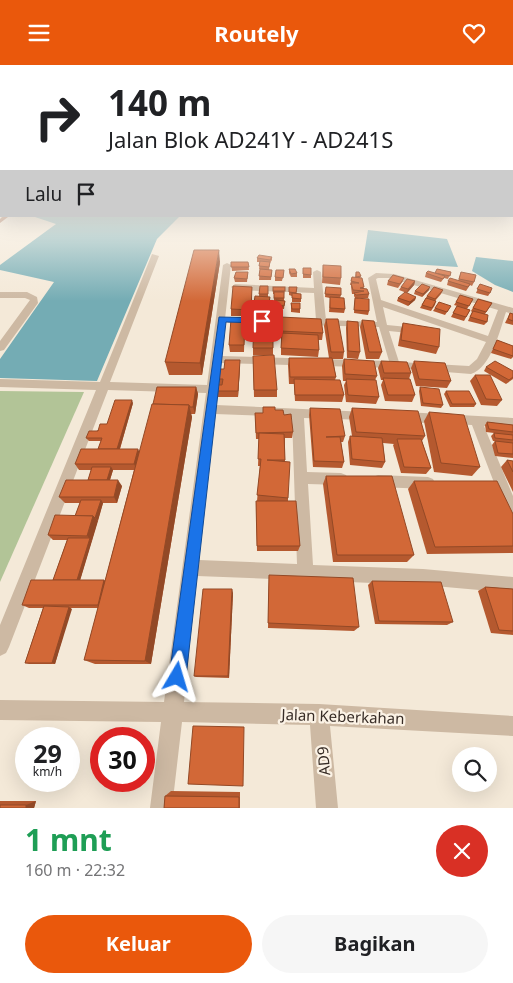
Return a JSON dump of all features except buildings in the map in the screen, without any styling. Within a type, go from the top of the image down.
[{"type":"street","points":[[0,647],[155,256]]},
{"type":"street","points":[[161,808],[226,287],[227,265]]},
{"type":"street","points":[[317,272],[321,322]]},
{"type":"street","points":[[216,359],[474,369],[482,359],[508,310],[378,274],[372,278],[383,326],[395,365]]},
{"type":"street","points":[[226,287],[318,291]]},
{"type":"street","points":[[0,295],[27,295],[34,299],[34,303],[0,348]]},
{"type":"street","points":[[378,302],[491,340]]},
{"type":"street","points":[[222,319],[321,322],[383,326],[424,332]]},
{"type":"street","points":[[0,383],[212,389]]},
{"type":"street","points":[[210,409],[513,423]]},
{"type":"street","points":[[298,412],[305,572]]},
{"type":"street","points":[[476,421],[513,514]]},
{"type":"street","points":[[301,478],[445,484]]},
{"type":"street","points":[[483,486],[502,487]]},
{"type":"street","points":[[190,568],[424,577],[513,585]]},
{"type":"street","name":"Jalan Keberkahan","points":[[0,710],[319,714],[448,720],[513,727]]},
{"type":"street","name":"AD9","points":[[319,714],[327,808]]},
{"type":"green space","points":[[0,391],[84,392],[0,582]]},
{"type":"water","points":[[46,232],[164,232],[157,239],[97,381],[0,378],[0,359],[54,282],[0,270],[0,265]]},
{"type":"water","points":[[368,232],[383,232],[447,239],[458,267],[363,261]]},
{"type":"water","points":[[476,257],[513,261],[513,292],[495,285],[472,271]]},
{"type":"route","points":[[177,677],[222,319],[262,321]]}]
